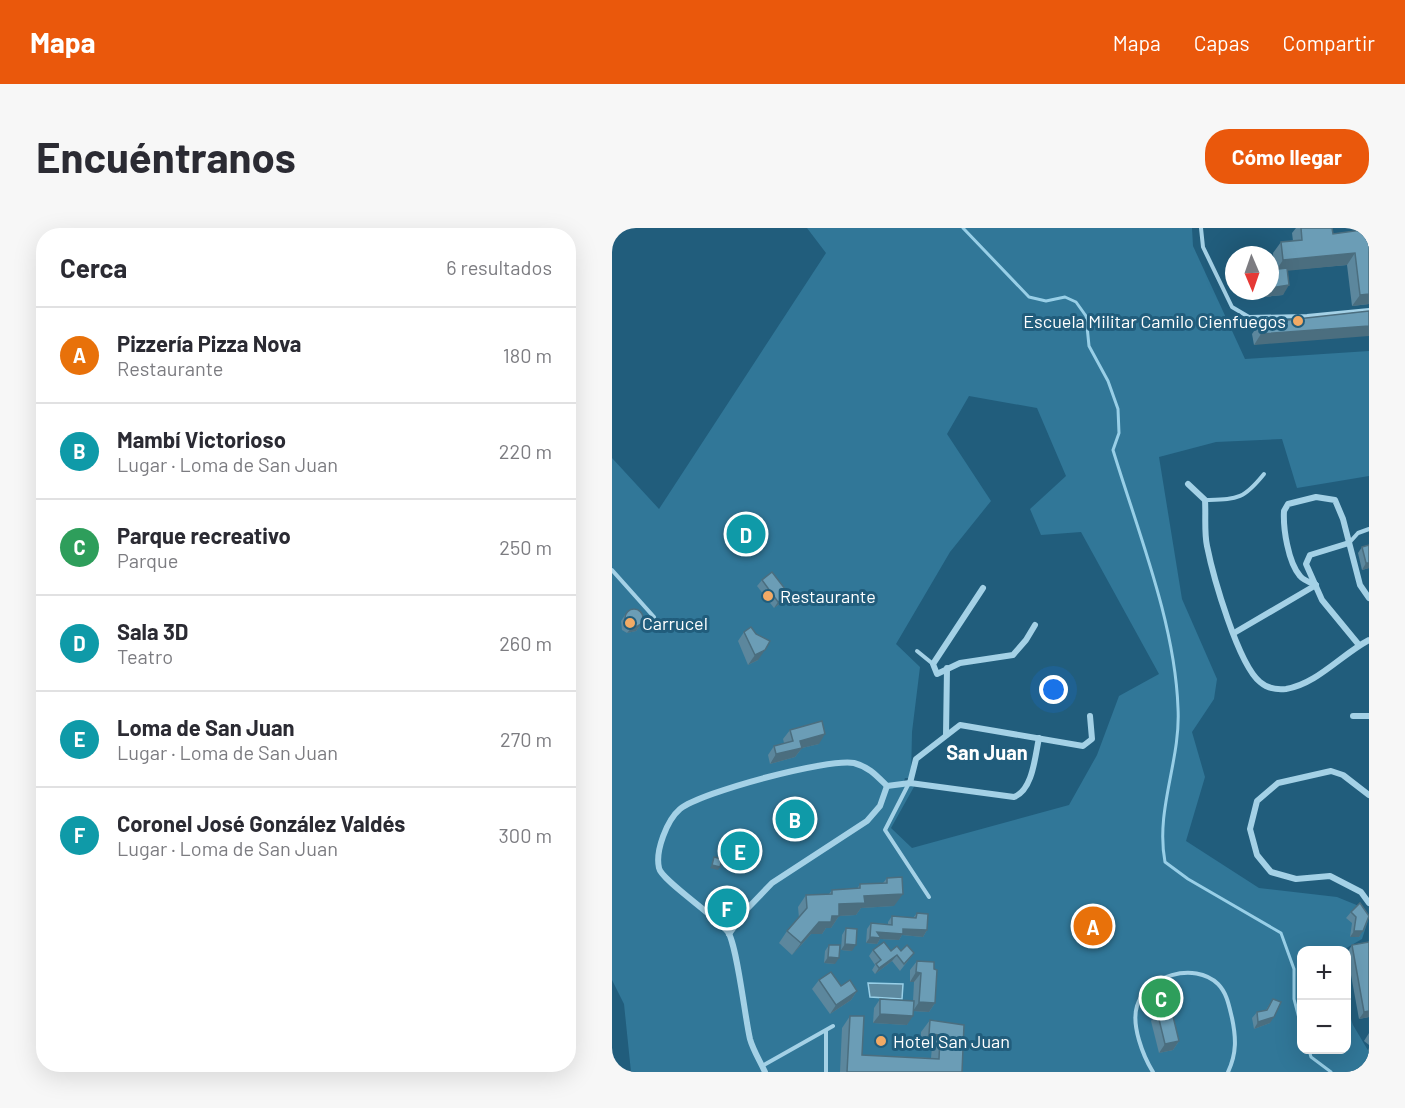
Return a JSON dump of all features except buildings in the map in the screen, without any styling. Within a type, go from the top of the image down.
[{"type":"street","points":[[1188,484],[1205,500],[1207,544],[1234,633],[1250,670],[1259,682],[1272,689],[1286,689],[1302,683],[1369,640]]},
{"type":"street","points":[[1316,585],[1301,578],[1295,568],[1286,531],[1285,507],[1316,497],[1331,497],[1337,503],[1360,585],[1369,598]]},
{"type":"street","points":[[1349,543],[1310,555],[1306,564],[1335,619],[1359,645]]},
{"type":"street","points":[[1234,633],[1316,585]]},
{"type":"street","points":[[983,588],[933,664],[937,674],[960,663],[1013,655],[1035,625]]},
{"type":"street","points":[[946,735],[947,668]]},
{"type":"street","points":[[910,783],[916,759],[960,725],[1083,746],[1092,738],[1090,716]]},
{"type":"street","points":[[1353,716],[1369,716]]},
{"type":"street","points":[[886,786],[910,783],[1014,797],[1022,794],[1027,785],[1039,738]]},
{"type":"street","points":[[764,1069],[751,1042],[729,934],[699,903],[664,877],[658,869],[658,856],[670,822],[678,810],[692,802],[782,774],[832,763],[852,763],[869,768],[886,786]]},
{"type":"street","points":[[1369,795],[1343,775],[1331,771],[1278,783],[1257,801],[1250,829],[1257,855],[1271,872],[1296,879],[1330,876],[1361,892],[1369,903]]},
{"type":"street","points":[[729,934],[747,909],[772,883],[867,821],[880,806],[886,786]]},
{"type":"lane","points":[[1201,228],[1203,247],[1232,307],[1249,317],[1307,316],[1369,310]]},
{"type":"lane","points":[[1205,500],[1236,499],[1247,495],[1264,474]]},
{"type":"lane","points":[[1349,543],[1358,532],[1369,529]]},
{"type":"lane","points":[[612,570],[654,617]]},
{"type":"lane","points":[[917,651],[933,664]]},
{"type":"lane","points":[[910,783],[885,830],[929,897]]},
{"type":"lane","points":[[1153,1072],[1138,1035],[1136,1008],[1148,986],[1165,977],[1200,974],[1217,983],[1226,996],[1236,1037],[1228,1072]]},
{"type":"lane","points":[[764,1069],[833,1026]]},
{"type":"lane","points":[[826,1031],[826,1072]]},
{"type":"shaded area","points":[[807,228],[1192,228],[1193,246],[1245,359],[1369,351],[1369,476],[1297,488],[1282,439],[1216,442],[1159,457],[1182,599],[1217,679],[1214,699],[1192,732],[1205,777],[1186,841],[1259,888],[1337,897],[1359,906],[1368,921],[1362,939],[1350,946],[1297,946],[1297,1054],[1351,1054],[1351,1019],[1369,1052],[1369,1072],[631,1072],[624,1004],[612,980],[612,458],[659,509],[826,253]],"holes":[[[969,396],[1037,408],[1066,476],[1030,509],[1041,535],[1081,532],[1159,674],[1119,696],[1097,755],[1069,805],[912,848],[891,828],[915,785],[903,784],[905,778],[911,778],[912,732],[920,667],[896,644],[950,552],[991,501],[947,434]]]},
{"type":"shaded area","points":[[868,983],[903,984],[902,999],[870,997]]},
{"type":"waterway","points":[[963,228],[1029,297],[1046,301],[1065,297],[1076,302],[1086,316],[1089,346],[1108,381],[1118,409],[1119,433],[1113,450],[1154,578],[1170,643],[1175,676],[1178,727],[1163,823],[1165,862],[1188,879],[1281,933],[1294,969],[1294,999],[1297,1011]]},
{"type":"waterway","points":[[1310,1054],[1331,1072]]},
{"type":"place","name":"Escuela Militar Camilo Cienfuegos","points":[[1298,321]]},
{"type":"place","name":"Sala 3D","points":[[746,534]]},
{"type":"place","name":"Restaurante","points":[[768,596]]},
{"type":"place","name":"Carrucel","points":[[630,623]]},
{"type":"place","name":"Mambí Victorioso","points":[[795,819]]},
{"type":"place","name":"Loma de San Juan","points":[[740,851]]},
{"type":"place","name":"Coronel José González Valdés","points":[[727,908]]},
{"type":"place","name":"Pizzería Pizza Nova","points":[[1093,926]]},
{"type":"place","name":"Parque recreativo","points":[[1161,998]]},
{"type":"place","name":"Hotel San Juan","points":[[881,1041]]},
{"type":"district","name":"San Juan","points":[[987,752]]}]
